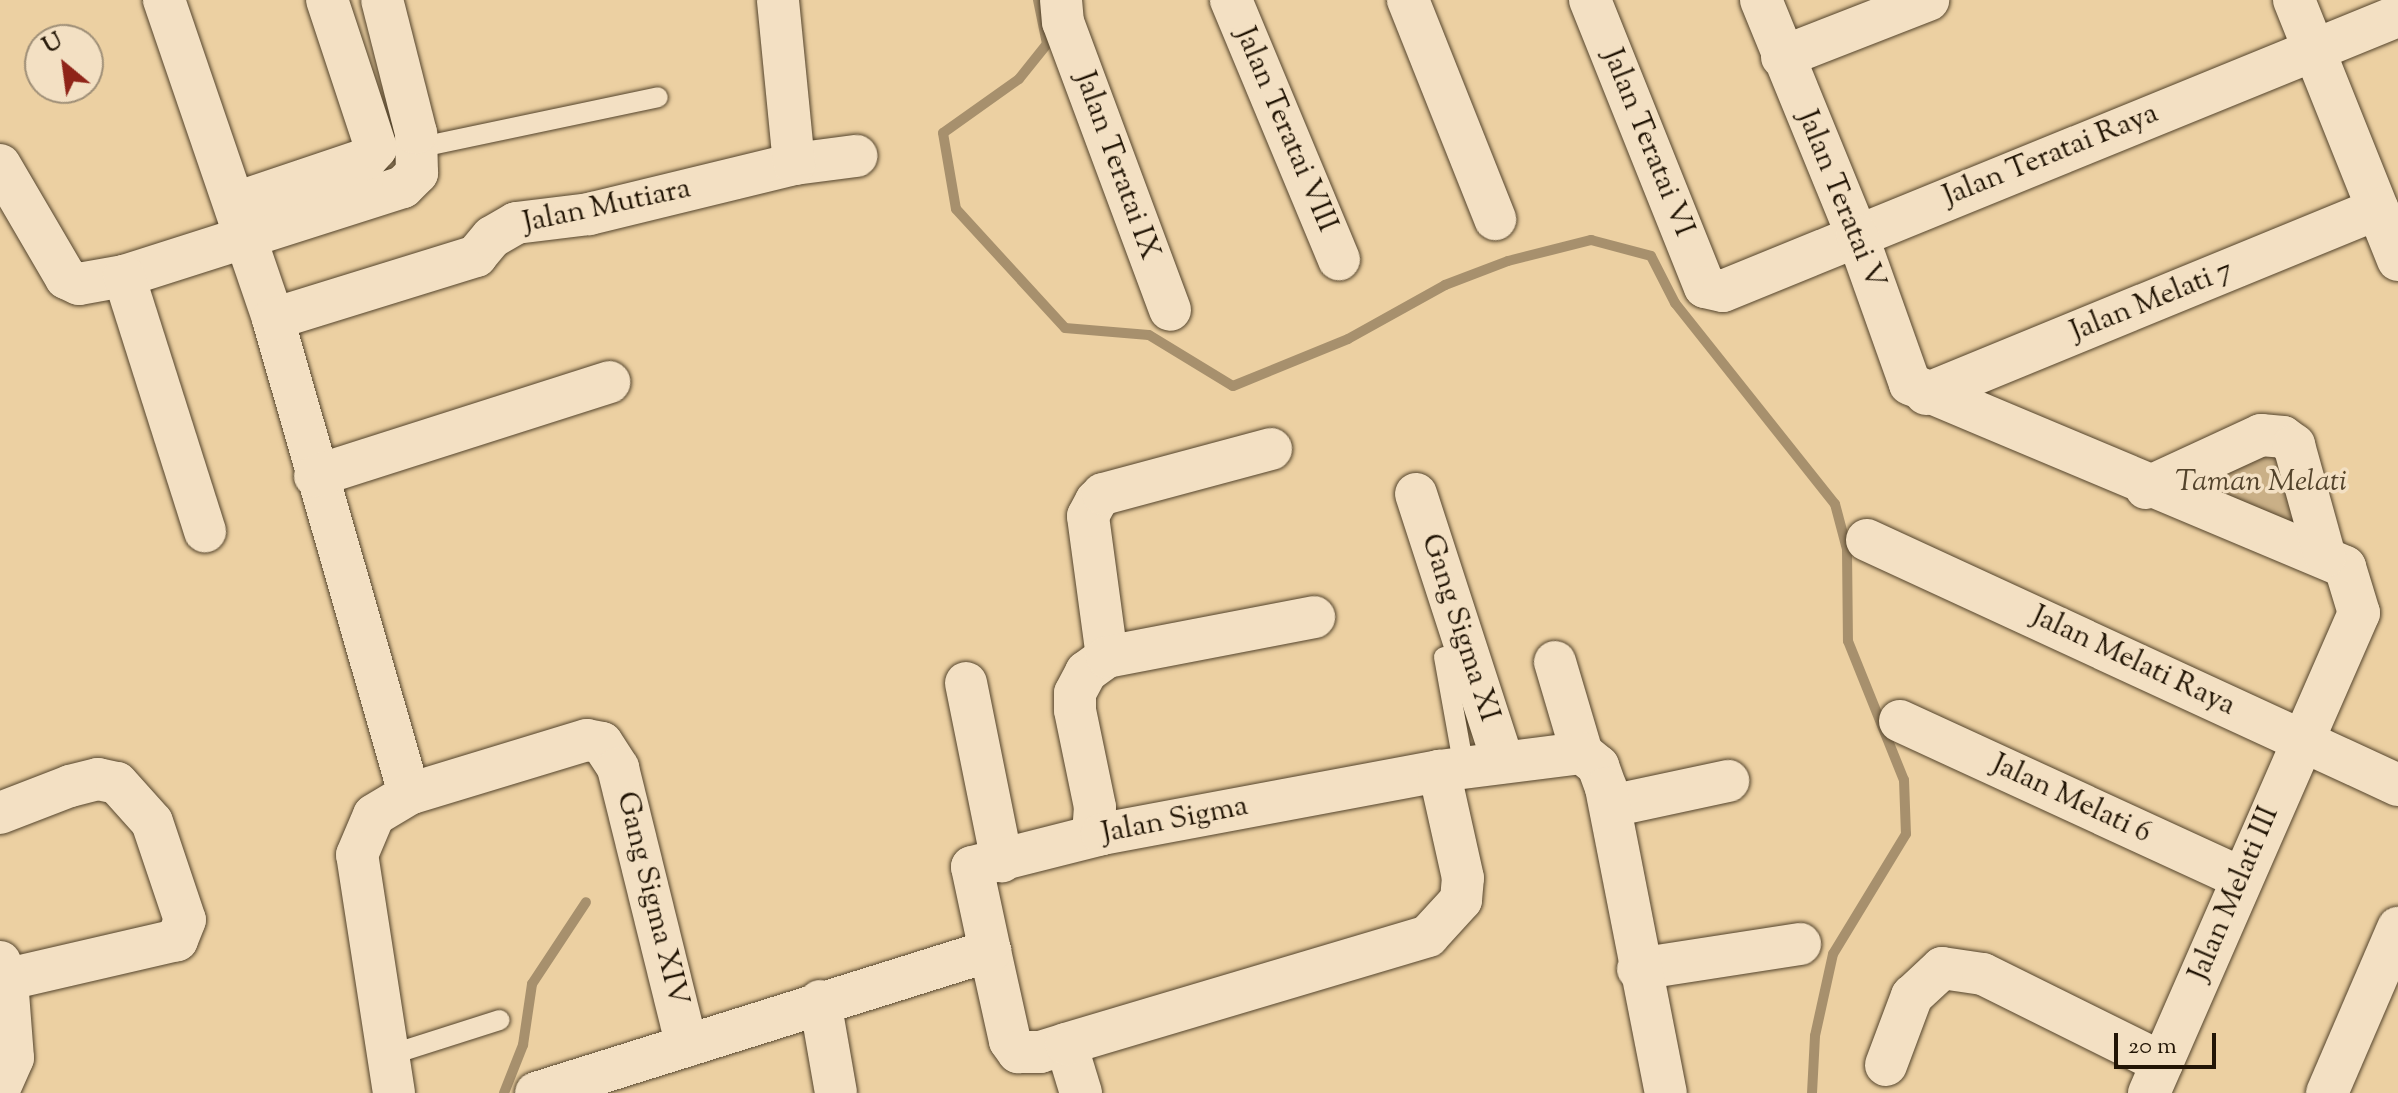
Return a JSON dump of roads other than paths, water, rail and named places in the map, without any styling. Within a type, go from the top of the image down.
[{"type":"street","points":[[164,0],[273,319],[315,476],[409,794],[374,815],[357,855],[392,1074]]},
{"type":"street","points":[[0,165],[16,232],[74,283],[124,276],[366,159],[376,148],[327,0]]},
{"type":"street","points":[[242,221],[403,187],[417,173],[417,148],[407,84],[382,0]]},
{"type":"street","points":[[778,0],[794,164]]},
{"type":"street","name":"Jalan Teratai VIII","points":[[1231,0],[1339,259]]},
{"type":"street","points":[[1408,0],[1495,219]]},
{"type":"street","name":"Jalan Teratai VI","points":[[1590,0],[1705,287]]},
{"type":"street","name":"Jalan Teratai V","points":[[1761,0],[1857,235],[1910,384],[1926,394]]},
{"type":"street","points":[[1782,57],[1928,0]]},
{"type":"street","points":[[2294,0],[2398,260]]},
{"type":"street","name":"Jalan Teratai IX","points":[[1062,11],[1170,310]]},
{"type":"street","name":"Jalan Teratai Raya","points":[[1705,287],[1723,291],[2398,16]]},
{"type":"street","name":"Jalan Mutiara","points":[[273,319],[476,256],[492,237],[516,223],[589,214],[794,164],[856,156]]},
{"type":"street","name":"Jalan Melati 7","points":[[1926,394],[2378,209]]},
{"type":"street","points":[[124,276],[205,531]]},
{"type":"street","points":[[315,476],[609,382]]},
{"type":"street","points":[[1926,394],[2146,488],[2325,557]]},
{"type":"street","points":[[2146,488],[2261,435],[2283,437],[2294,445],[2325,557]]},
{"type":"street","points":[[1107,657],[1088,516],[1096,501],[1103,494],[1271,449]]},
{"type":"street","name":"Gang Sigma XI","points":[[1066,1044],[1428,936],[1461,900],[1471,767],[1416,494]]},
{"type":"street","name":"Jalan Melati Raya","points":[[1867,540],[2398,785]]},
{"type":"street","name":"Jalan Melati III","points":[[2156,1078],[2359,613],[2345,567],[2325,557]]},
{"type":"street","points":[[1309,769],[1098,820],[1075,693],[1086,672],[1107,657],[1314,617]]},
{"type":"street","points":[[1555,662],[1582,753],[1598,766],[1611,806],[1638,969],[1666,1093]]},
{"type":"street","points":[[966,683],[1002,861]]},
{"type":"street","name":"Jalan Melati 6","points":[[1900,721],[2242,878]]},
{"type":"street","name":"Gang Sigma XIV","points":[[409,794],[587,740],[602,743],[610,753],[687,1046]]},
{"type":"street","name":"Jalan Sigma","points":[[990,951],[972,867],[1002,861],[1098,820],[1582,753]]},
{"type":"street","points":[[0,813],[70,786],[98,779],[117,783],[152,822],[185,920],[177,940],[2,974],[15,1079]]},
{"type":"street","points":[[1611,806],[1728,781]]},
{"type":"street","points":[[2327,1093],[2398,928]]},
{"type":"street","points":[[1638,969],[1800,944]]},
{"type":"street","points":[[536,1093],[630,1080],[687,1046],[820,1001],[990,951],[1010,1041],[1018,1052],[1040,1052],[1066,1044],[1081,1093]]},
{"type":"street","points":[[1886,1065],[1912,996],[1929,974],[1942,968],[1983,974],[2156,1078]]},
{"type":"street","points":[[820,1001],[836,1093]]},
{"type":"lane","points":[[417,148],[658,97]]},
{"type":"lane","points":[[1444,657],[1462,757],[1471,767]]},
{"type":"lane","points":[[392,1074],[500,1020]]},
{"type":"waterway","points":[[1038,0],[1047,44],[1019,79],[943,133],[956,209],[1065,328],[1149,335],[1233,386],[1348,339],[1445,285],[1508,261],[1591,240],[1651,256],[1675,303],[1835,504],[1847,549],[1848,641],[1904,780],[1906,834],[1833,954],[1815,1036],[1812,1093]]},
{"type":"waterway","points":[[504,1093],[523,1045],[532,984],[586,902]]},
{"type":"park label","name":"Taman Melati","points":[[2261,483]]}]
